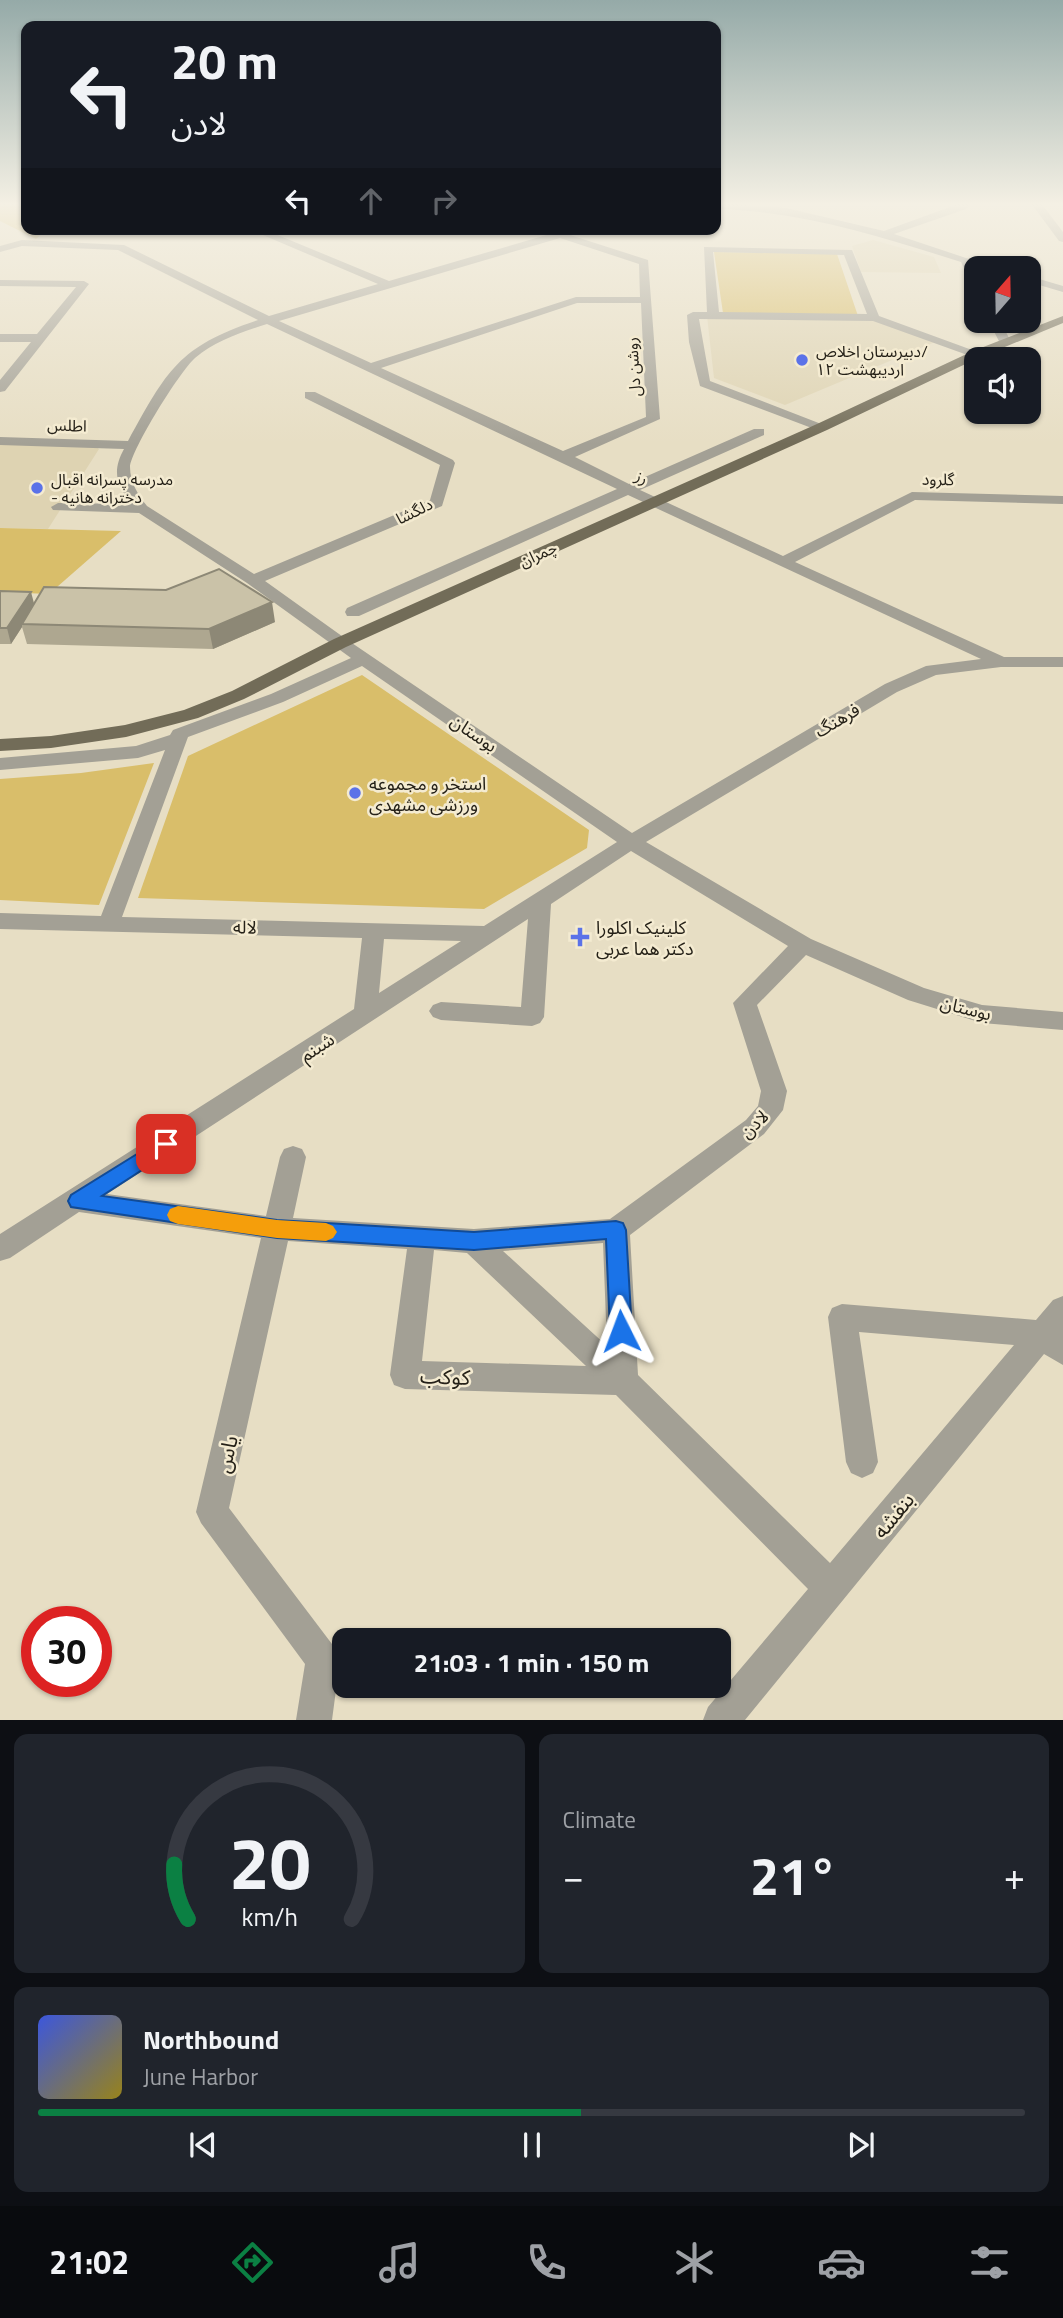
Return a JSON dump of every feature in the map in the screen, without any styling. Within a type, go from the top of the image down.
[{"type":"main road","name":"چمران","points":[[994,347],[1063,319]]},
{"type":"main road","name":"چمران","points":[[0,745],[102,735],[191,714],[238,695],[340,643],[964,360]]},
{"type":"street","points":[[0,388],[84,284],[22,283]]},
{"type":"street","name":"رز","points":[[194,283],[652,502],[1001,662]]},
{"type":"street","points":[[385,283],[389,285]]},
{"type":"street","name":"بوستان","points":[[395,283],[268,320],[222,337],[189,357],[179,368],[123,464],[123,477],[130,496],[142,509],[253,580],[340,643],[631,842],[803,944],[916,994],[982,1014],[1063,1021]]},
{"type":"street","name":"روشن دل","points":[[562,457],[653,419],[646,283]]},
{"type":"street","points":[[711,283],[713,314]]},
{"type":"street","points":[[860,283],[874,318]]},
{"type":"street","points":[[1044,283],[1063,289]]},
{"type":"street","points":[[370,367],[576,300],[647,300]]},
{"type":"street","points":[[822,426],[704,383],[695,342],[693,315],[874,318],[964,349]]},
{"type":"street","points":[[1000,333],[1005,342]]},
{"type":"street","points":[[0,338],[41,338]]},
{"type":"street","name":"دلگشا","points":[[253,580],[437,503],[448,464],[310,395]]},
{"type":"street","points":[[354,612],[759,432]]},
{"type":"street","name":"اطلس","points":[[0,441],[134,444]]},
{"type":"street","name":"گلرود","points":[[785,561],[912,496],[1063,500]]},
{"type":"street","points":[[58,507],[142,509]]},
{"type":"street","points":[[109,923],[180,734],[277,698],[364,659]]},
{"type":"street","name":"فرهنگ","points":[[631,842],[891,688],[932,670],[1001,662],[1063,662]]},
{"type":"street","points":[[0,764],[138,751],[178,739]]},
{"type":"street","name":"شبنم","points":[[0,1249],[631,842]]},
{"type":"street","points":[[441,1012],[532,1017],[540,901]]},
{"type":"street","name":"لاله","points":[[0,920],[491,934]]},
{"type":"street","points":[[365,1016],[374,931]]},
{"type":"street","name":"لادن","points":[[616,1230],[755,1127],[771,1110],[774,1091],[745,1003],[803,944]]},
{"type":"street","name":"یاس","points":[[293,1157],[212,1512],[323,1660],[313,1720]]},
{"type":"street","points":[[78,1201],[277,1229],[474,1241],[616,1230],[623,1381]]},
{"type":"street","name":"کوکب","points":[[422,1238],[405,1375],[623,1381]]},
{"type":"street","points":[[474,1241],[623,1381],[832,1589]]},
{"type":"street","name":"بنفشه","points":[[721,1720],[832,1589],[1051,1343],[1063,1308]]},
{"type":"street","points":[[862,1462],[842,1317],[1051,1343]]},
{"type":"shaded area","points":[[719,283],[847,283],[858,316],[723,313]]},
{"type":"shaded area","name":"دبیرستان اخلاص/ ۱۲ اردیبهشت","points":[[707,316],[872,320],[935,342],[785,405],[714,378]]},
{"type":"shaded area","name":"مدرسه پسرانه اقبال - دخترانه هانیه","points":[[0,444],[95,446],[99,449],[48,529],[0,528]]},
{"type":"shaded area","points":[[0,528],[121,531],[49,594],[0,592]]},
{"type":"shaded area","name":"استخر و مجموعه ورزشی مشهدی","points":[[362,675],[589,830],[587,848],[484,909],[138,898],[188,756]]},
{"type":"shaded area","points":[[154,763],[99,905],[0,900],[0,779],[81,773]]},
{"type":"building","points":[[219,569],[272,602],[209,629],[22,624],[44,587],[166,590]]},
{"type":"building","points":[[0,591],[31,592],[7,628],[0,628]]},
{"type":"slow traffic","points":[[178,1215],[277,1229],[326,1232]]},
{"type":"place","name":"دبیرستان اخلاص/ ۱۲ اردیبهشت","points":[[802,360]]},
{"type":"place","name":"مدرسه پسرانه اقبال - دخترانه هانیه","points":[[37,488]]},
{"type":"place","name":"استخر و مجموعه ورزشی مشهدی","points":[[355,793]]},
{"type":"place","name":"کلینیک اکلورا دکتر هما عربی","points":[[580,937]]},
{"type":"route","points":[[166,1144],[78,1201],[277,1229],[474,1241],[616,1230],[621,1331]]}]
